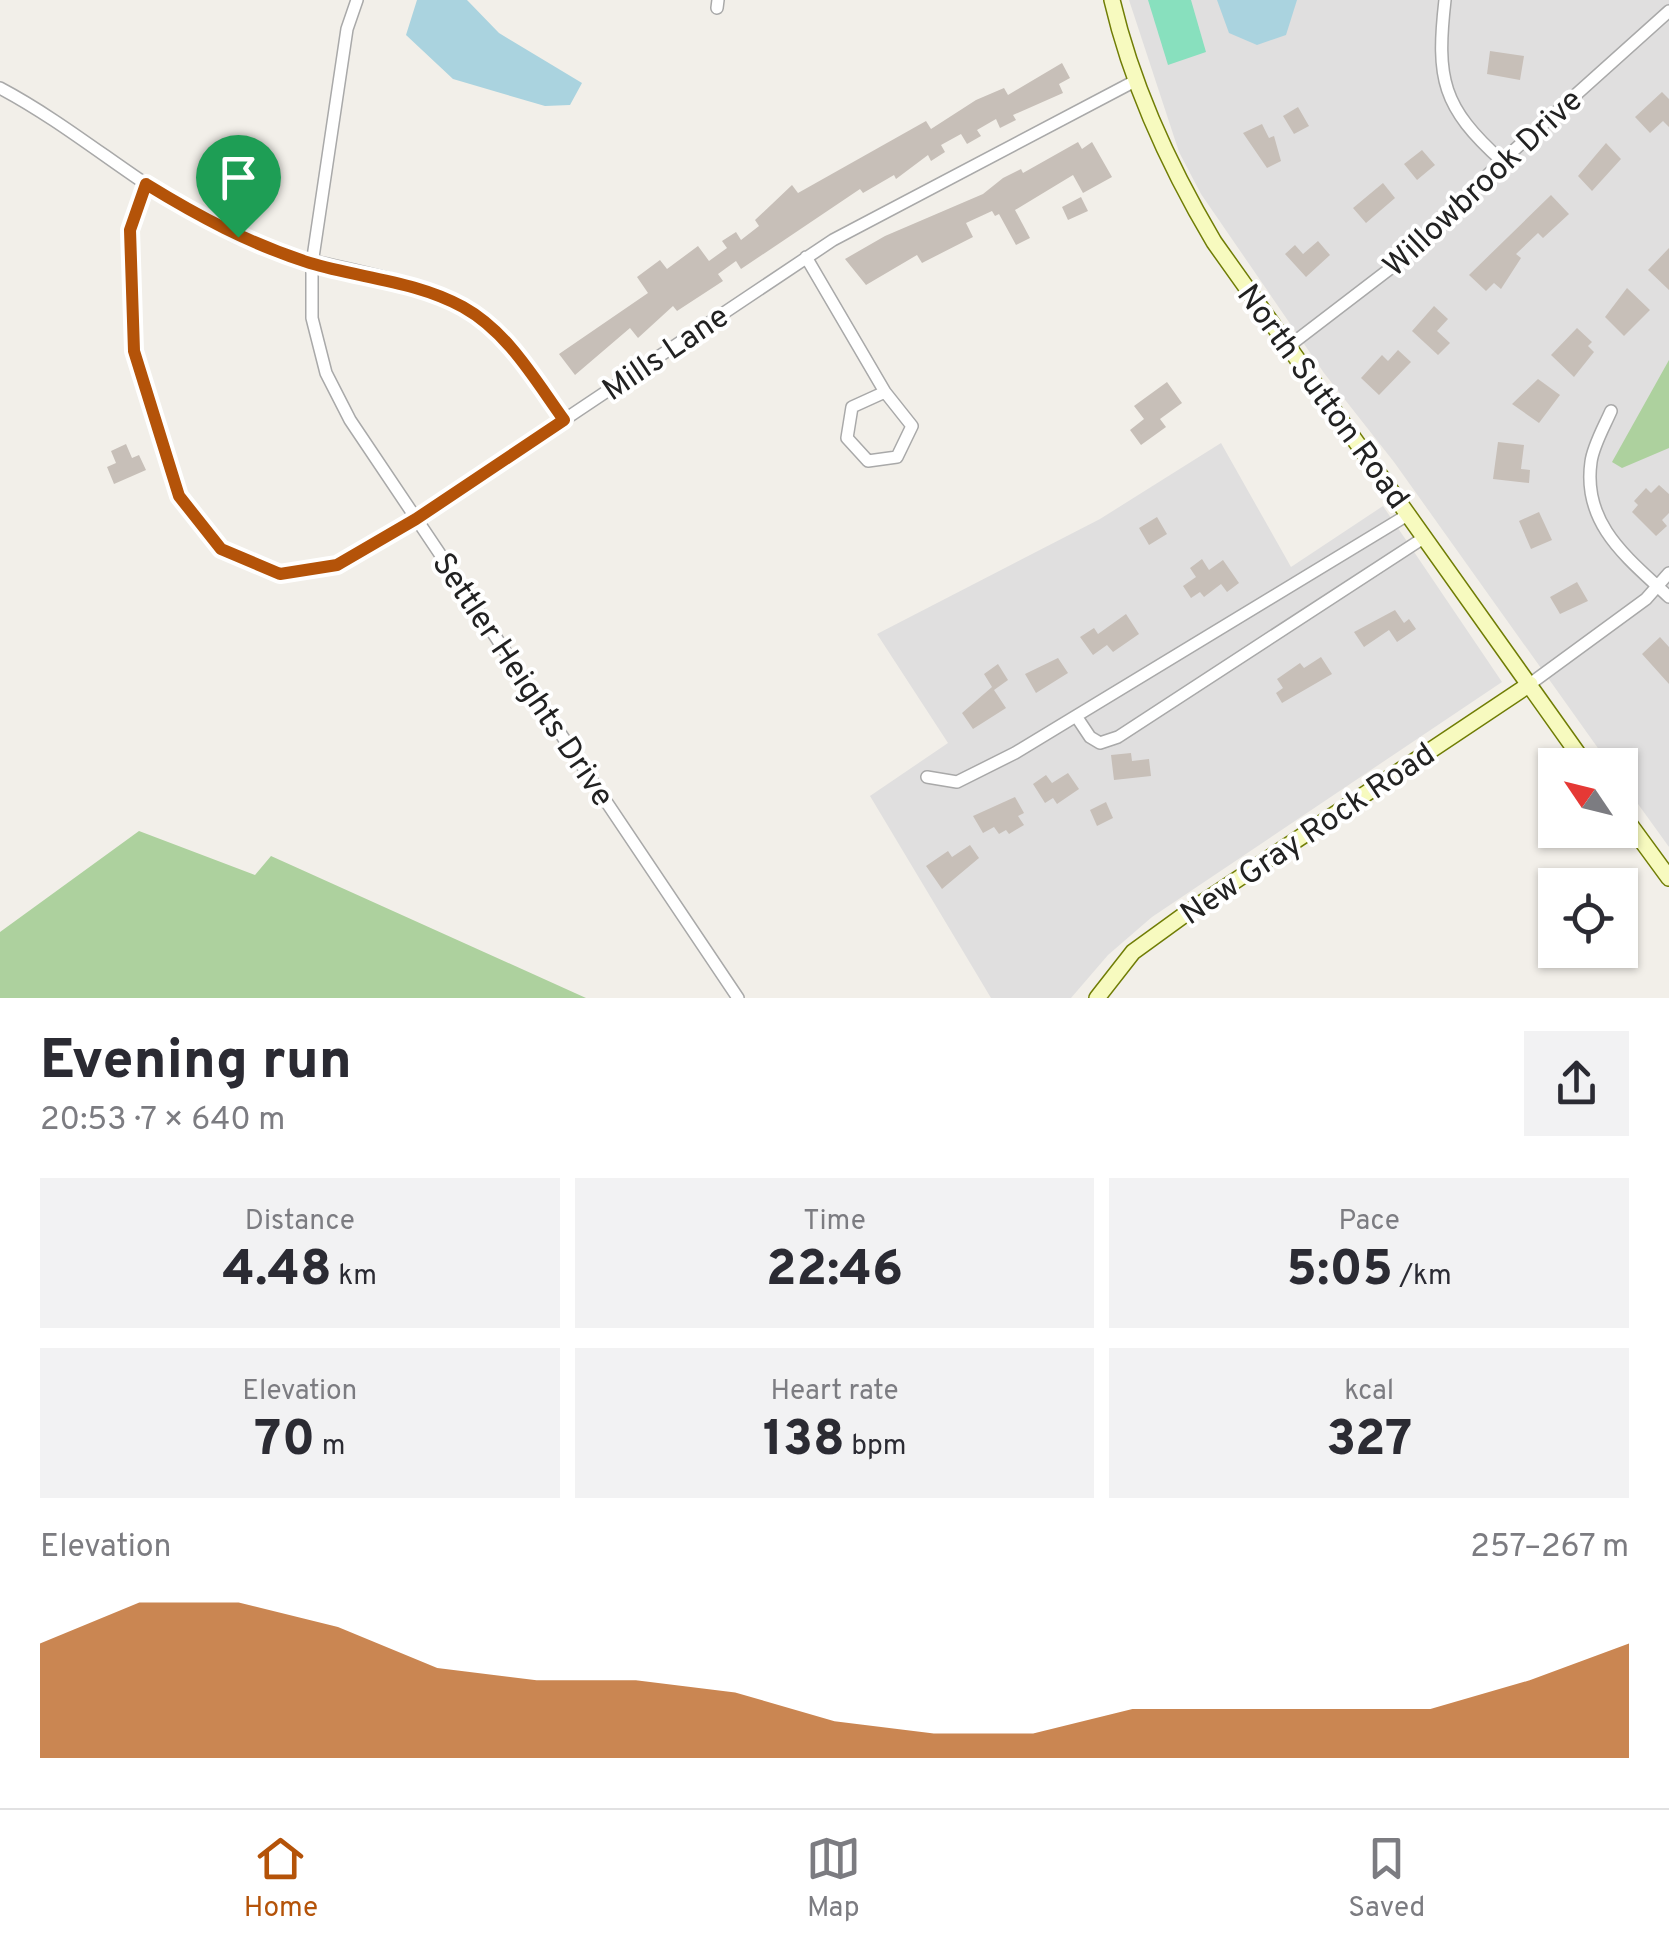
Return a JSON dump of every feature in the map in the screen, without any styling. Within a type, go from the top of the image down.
[{"type":"main road","name":"North Sutton Road","points":[[1112,0],[1134,81],[1194,208],[1574,748]]},
{"type":"main road","name":"New Gray Rock Road","points":[[1097,998],[1133,952],[1184,914],[1530,684]]},
{"type":"main road","points":[[1638,836],[1669,878]]},
{"type":"street","name":"Settler Heights Drive","points":[[357,0],[347,29],[312,264],[312,318],[326,374],[350,420],[738,998]]},
{"type":"street","points":[[1446,0],[1440,47],[1444,93],[1464,127],[1502,161]]},
{"type":"street","name":"Willowbrook Drive","points":[[1288,346],[1400,261],[1502,161],[1669,11]]},
{"type":"street","name":"Mills Lane","points":[[146,184],[130,230],[134,351],[179,496],[221,549],[280,574],[337,565],[416,519],[806,257],[1134,81]]},
{"type":"street","points":[[0,88],[45,112],[146,184],[238,237],[312,264],[396,282],[464,308],[508,344],[564,420]]},
{"type":"street","points":[[806,257],[885,392],[912,426],[897,457],[868,461],[847,438],[852,407],[885,392]]},
{"type":"street","points":[[1610,411],[1591,461],[1601,528],[1669,597]]},
{"type":"street","points":[[926,777],[958,782],[1076,716],[1409,514]]},
{"type":"street","points":[[1076,716],[1090,737],[1100,743],[1118,737],[1425,537]]},
{"type":"street","points":[[1530,684],[1658,586],[1669,573]]},
{"type":"shaded area","points":[[1129,0],[1669,0],[1669,847],[1638,804],[1638,748],[1598,748],[1394,462],[1324,373],[1201,194],[1179,152]]},
{"type":"shaded area","points":[[1221,443],[1291,567],[1383,506],[1502,682],[1152,917],[1108,955],[1071,998],[991,998],[870,796],[948,743],[877,634],[1100,519]]},
{"type":"green space","points":[[1148,0],[1191,0],[1206,52],[1168,65]]},
{"type":"green space","points":[[1669,360],[1669,448],[1622,468],[1612,462]]},
{"type":"green space","points":[[139,831],[255,875],[271,856],[586,998],[0,998],[0,932]]},
{"type":"water","points":[[417,0],[467,0],[499,33],[582,83],[570,105],[545,106],[453,79],[406,35]]},
{"type":"water","points":[[1217,0],[1297,0],[1286,35],[1257,45],[1229,33]]},
{"type":"building","points":[[1490,51],[1524,56],[1520,80],[1487,74]]},
{"type":"building","points":[[1062,63],[1070,78],[1059,84],[1063,93],[1013,115],[1016,120],[1000,128],[996,119],[977,130],[981,136],[967,144],[961,134],[941,145],[945,152],[931,161],[928,155],[896,179],[894,175],[863,193],[860,189],[741,269],[736,261],[718,274],[723,281],[677,311],[673,306],[638,338],[630,328],[575,375],[559,354],[648,293],[637,277],[660,260],[667,269],[698,246],[709,261],[727,248],[722,241],[736,232],[741,240],[759,226],[755,220],[792,185],[798,193],[926,121],[931,129],[976,100],[1004,88],[1008,95]]},
{"type":"building","points":[[1662,92],[1669,99],[1669,127],[1663,121],[1650,133],[1635,117]]},
{"type":"building","points":[[1298,107],[1309,126],[1294,134],[1283,116]]},
{"type":"building","points":[[1262,124],[1269,138],[1274,136],[1281,161],[1267,168],[1243,133]]},
{"type":"building","points":[[1078,142],[1082,149],[1092,142],[1112,177],[1083,193],[1073,175],[1015,210],[1030,238],[1016,245],[999,214],[995,216],[992,211],[966,223],[973,237],[922,263],[917,255],[866,285],[845,259],[885,236],[983,194],[1003,178],[1021,169],[1023,173]]},
{"type":"building","points":[[1606,143],[1621,159],[1592,191],[1578,176]]},
{"type":"building","points":[[1422,150],[1435,165],[1417,180],[1404,164]]},
{"type":"building","points":[[1383,183],[1395,198],[1366,223],[1353,208]]},
{"type":"building","points":[[1551,195],[1569,214],[1543,238],[1538,233],[1516,254],[1521,258],[1501,289],[1494,283],[1486,291],[1469,275]]},
{"type":"building","points":[[1081,197],[1088,211],[1068,220],[1062,207]]},
{"type":"building","points":[[1318,241],[1330,255],[1306,277],[1285,254],[1295,245],[1303,254]]},
{"type":"building","points":[[1669,248],[1669,290],[1648,270]]},
{"type":"building","points":[[1627,288],[1650,310],[1624,336],[1605,317]]},
{"type":"building","points":[[1434,306],[1448,319],[1437,331],[1450,343],[1438,355],[1412,331]]},
{"type":"building","points":[[1577,328],[1592,342],[1588,346],[1594,352],[1574,377],[1551,355]]},
{"type":"building","points":[[1398,350],[1411,362],[1379,395],[1361,378],[1382,355],[1388,361]]},
{"type":"building","points":[[1538,379],[1560,395],[1539,423],[1512,404]]},
{"type":"building","points":[[1167,382],[1182,403],[1160,419],[1166,427],[1141,445],[1130,430],[1144,419],[1134,406]]},
{"type":"building","points":[[1498,442],[1524,445],[1521,469],[1530,470],[1529,483],[1493,479]]},
{"type":"building","points":[[126,444],[132,458],[139,455],[146,470],[114,484],[107,467],[116,463],[111,451]]},
{"type":"building","points":[[1659,485],[1669,494],[1669,513],[1662,520],[1667,526],[1656,536],[1632,512],[1638,505],[1634,501],[1646,488],[1651,493]]},
{"type":"building","points":[[1539,512],[1552,540],[1531,549],[1519,521]]},
{"type":"building","points":[[1157,517],[1167,534],[1149,545],[1139,528]]},
{"type":"building","points":[[1202,559],[1209,570],[1223,560],[1239,583],[1227,592],[1221,584],[1204,597],[1200,592],[1191,598],[1183,586],[1196,577],[1190,568]]},
{"type":"building","points":[[1577,582],[1588,601],[1560,614],[1550,597]]},
{"type":"building","points":[[1395,610],[1404,623],[1409,619],[1416,629],[1397,642],[1389,630],[1364,647],[1354,632]]},
{"type":"building","points":[[1126,614],[1139,634],[1113,652],[1107,645],[1093,655],[1080,637],[1094,628],[1098,634]]},
{"type":"building","points":[[1660,637],[1669,647],[1669,684],[1642,654]]},
{"type":"building","points":[[1321,657],[1332,674],[1282,703],[1276,693],[1283,688],[1277,679],[1300,663],[1304,668]]},
{"type":"building","points":[[1058,658],[1068,673],[1036,693],[1025,674]]},
{"type":"building","points":[[998,664],[1008,680],[994,690],[1006,708],[973,729],[962,713],[992,687],[984,674]]},
{"type":"building","points":[[1131,753],[1132,761],[1149,759],[1151,776],[1114,780],[1111,755]]},
{"type":"building","points":[[1068,773],[1079,789],[1057,804],[1053,798],[1045,803],[1033,784],[1046,775],[1052,783]]},
{"type":"building","points":[[1015,797],[1024,813],[1018,816],[1024,825],[1009,834],[1006,830],[999,834],[994,827],[983,833],[973,816]]},
{"type":"building","points":[[1106,802],[1113,818],[1097,826],[1090,810]]},
{"type":"building","points":[[970,845],[979,858],[942,889],[926,866],[948,851],[952,857]]},
{"type":"route","points":[[146,184],[238,237],[312,264],[396,282],[464,308],[508,344],[564,420],[416,519],[337,565],[280,574],[221,549],[179,496],[134,351],[130,230],[146,184]]}]
